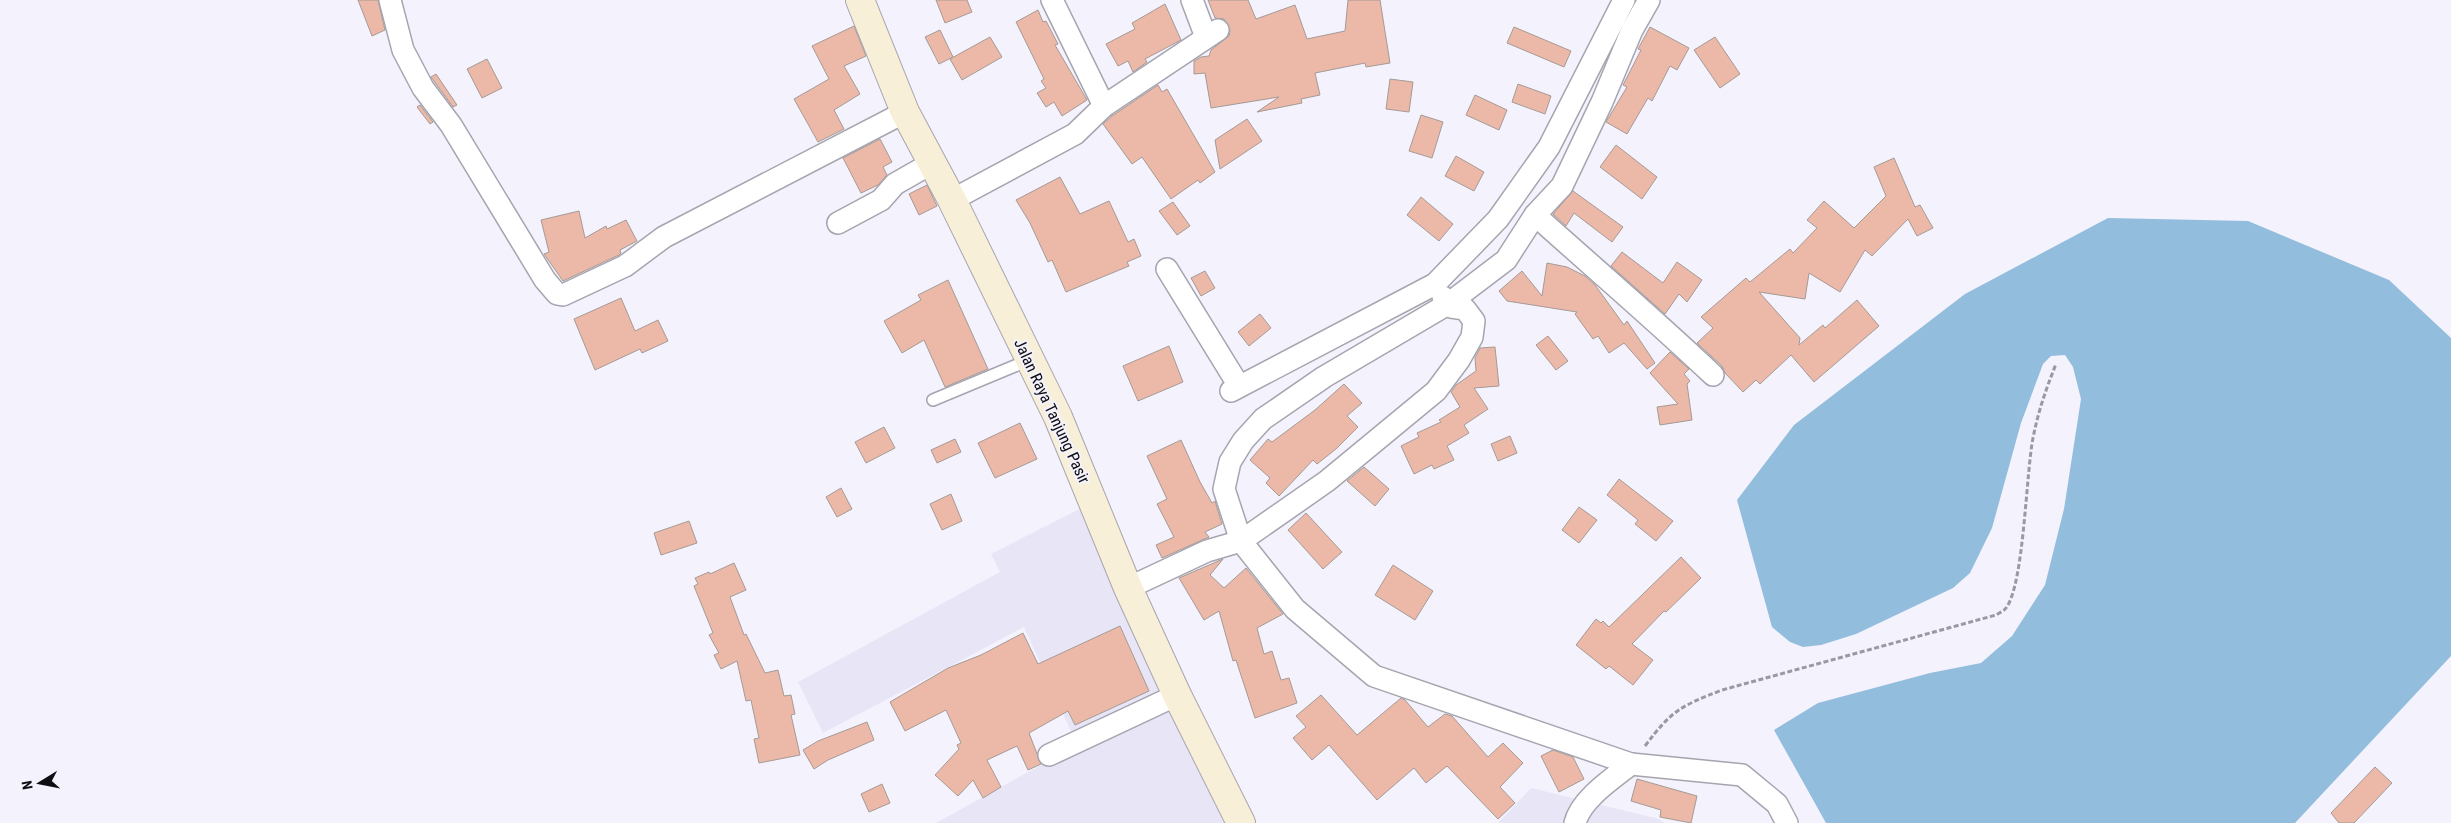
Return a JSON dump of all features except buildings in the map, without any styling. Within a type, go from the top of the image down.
[{"type":"street","points":[[390,0],[403,50],[423,88],[451,125],[545,280],[557,294],[563,295],[624,266],[664,237],[905,112]]},
{"type":"street","name":"Jalan Raya Tanjung Pasir","points":[[860,0],[905,112],[952,200],[1058,417],[1128,588],[1177,695],[1241,823]]},
{"type":"street","points":[[1052,0],[1104,106]]},
{"type":"street","points":[[952,200],[1075,134],[1104,106],[1212,33],[1192,0]]},
{"type":"street","points":[[1624,0],[1550,147],[1442,295],[1283,403],[1263,419],[1243,441],[1230,462],[1224,489],[1237,542],[1295,609],[1374,676],[1621,773],[1742,775],[1776,804],[1787,823]]},
{"type":"street","points":[[1167,268],[1235,388],[1442,295],[1506,260],[1536,215],[1562,186],[1602,102],[1632,30],[1649,0]]},
{"type":"street","points":[[838,223],[881,200],[895,184],[932,163]]},
{"type":"street","points":[[1536,215],[1624,296],[1651,316],[1713,375]]},
{"type":"street","points":[[1128,588],[1206,550],[1237,542],[1327,481],[1436,392],[1459,360],[1472,337],[1474,321],[1465,309],[1451,308],[1442,295]]},
{"type":"street","points":[[1049,755],[1177,695]]},
{"type":"street","points":[[1575,823],[1577,815],[1591,798],[1621,773]]},
{"type":"lane","points":[[933,400],[1029,360]]},
{"type":"path","points":[[1621,773],[1664,720],[1692,702],[1722,690],[1996,615],[2006,608],[2014,591],[2033,439],[2042,399],[2056,364]]},
{"type":"shaded area","points":[[1101,498],[1171,673],[1255,823],[936,823],[1077,745],[1024,627],[823,733],[798,682],[1000,572],[991,554]]},
{"type":"shaded area","points":[[1531,788],[1659,819],[1665,823],[1498,823]]},
{"type":"water","points":[[2108,218],[2248,221],[2389,280],[2451,338],[2451,656],[2295,823],[1826,823],[1774,730],[1818,703],[1930,673],[1981,663],[2012,636],[2045,585],[2064,509],[2081,399],[2073,367],[2065,355],[2051,356],[2043,364],[2021,423],[1992,528],[1970,573],[1953,588],[1856,634],[1821,645],[1803,647],[1790,642],[1772,627],[1737,500],[1794,425],[1965,294]]}]
